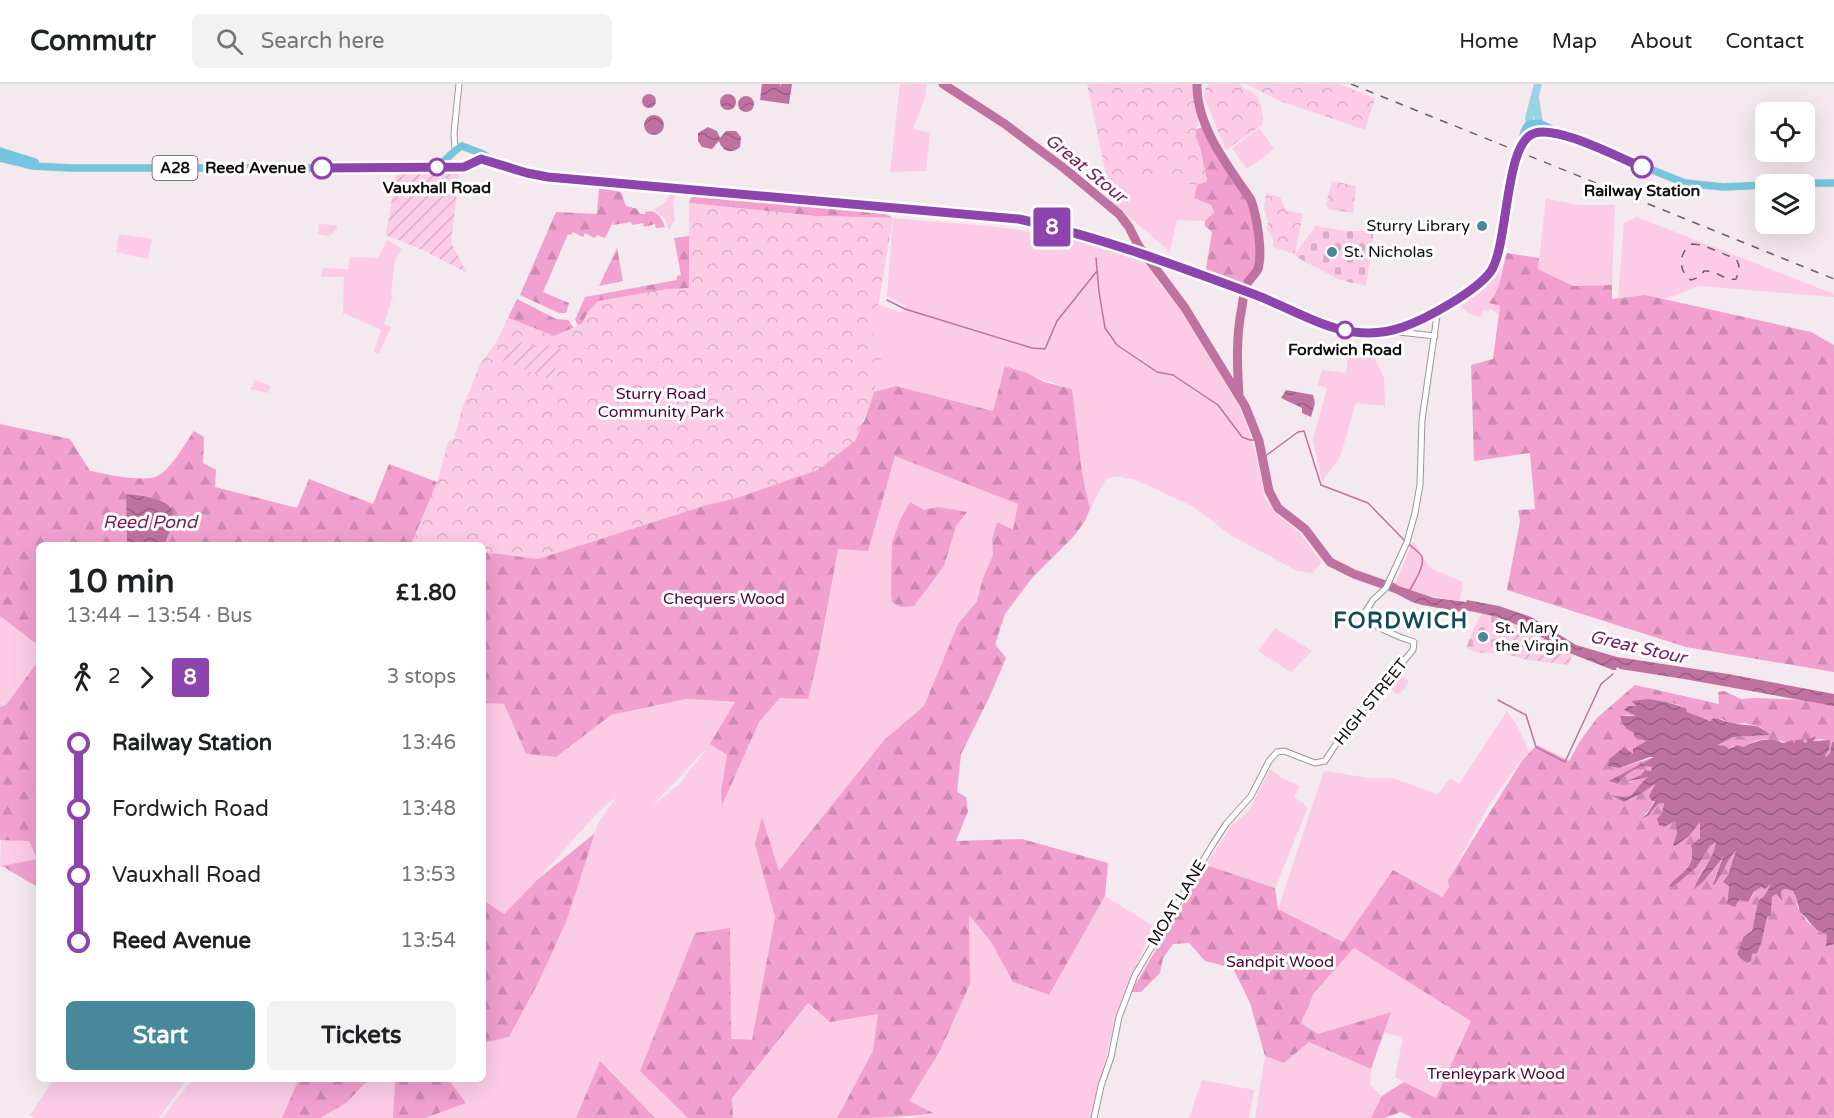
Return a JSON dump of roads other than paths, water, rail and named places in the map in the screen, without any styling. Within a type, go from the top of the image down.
[{"type":"highway","points":[[1529,124],[1539,123],[1557,133],[1685,183],[1723,187],[1755,186]]},
{"type":"highway","name":"A28","points":[[456,150],[470,149],[493,161],[527,173],[559,178],[1019,219],[1064,229],[1119,246],[1352,332],[1390,331],[1404,327],[1434,312],[1477,285],[1491,270],[1497,260],[1503,232],[1508,188],[1526,127],[1529,124]]},
{"type":"highway","points":[[1522,143],[1535,133],[1557,133]]},
{"type":"highway","points":[[470,149],[473,155],[472,162]]},
{"type":"highway","points":[[456,150],[454,162],[459,166]]},
{"type":"highway","points":[[435,167],[456,150]]},
{"type":"highway","name":"A28","points":[[0,151],[47,166]]},
{"type":"highway","name":"A28","points":[[0,158],[33,166],[72,168],[435,167],[466,166],[481,159],[493,161]]},
{"type":"highway","points":[[1815,184],[1834,183]]},
{"type":"main road","points":[[1535,133],[1529,124],[1531,106],[1538,84]]},
{"type":"main road","points":[[1535,95],[1539,123],[1535,133]]},
{"type":"street","points":[[456,150],[454,133],[459,84]]},
{"type":"street","points":[[1390,331],[1434,336],[1437,316],[1434,312]]},
{"type":"street","name":"HIGH STREET","points":[[1325,761],[1346,729],[1413,650],[1414,643],[1377,626],[1364,617],[1373,600],[1386,588],[1407,542],[1420,484],[1422,420],[1434,336]]},
{"type":"street","name":"MOAT LANE","points":[[1094,1118],[1101,1086],[1111,1057],[1119,1017],[1135,975],[1213,844],[1226,824],[1251,796],[1276,752],[1284,751],[1315,763],[1325,761]]},
{"type":"water","points":[[762,84],[780,84],[780,87],[781,84],[792,84],[789,104],[760,100]]},
{"type":"water","points":[[649,94],[654,96],[656,101],[654,106],[649,108],[644,106],[642,101],[644,96]]},
{"type":"water","points":[[728,94],[736,102],[728,110],[720,102]]},
{"type":"water","points":[[746,96],[754,104],[746,112],[738,104]]},
{"type":"water","points":[[650,115],[658,115],[664,121],[664,129],[658,135],[650,135],[644,129],[644,121]]},
{"type":"water","points":[[708,127],[717,131],[720,138],[726,131],[736,131],[741,137],[740,147],[727,151],[719,141],[712,149],[702,147],[698,141],[698,133]]},
{"type":"water","points":[[1286,390],[1313,395],[1315,403],[1311,417],[1302,413],[1302,408],[1281,398]]},
{"type":"water","name":"Reed Pond","points":[[126,494],[160,500],[170,507],[173,520],[166,542],[127,542]]},
{"type":"water","name":"Great Stour","points":[[1390,583],[1434,598],[1466,602],[1467,600],[1499,606],[1531,617],[1576,645],[1617,657],[1728,674],[1834,694],[1834,706],[1617,667],[1613,670],[1572,654],[1525,628],[1497,617],[1412,602],[1389,590],[1387,587]]},
{"type":"water","points":[[1648,699],[1686,708],[1687,712],[1710,721],[1714,718],[1761,728],[1770,735],[1734,737],[1718,745],[1729,749],[1737,745],[1743,747],[1768,740],[1783,743],[1792,740],[1795,743],[1795,740],[1803,739],[1804,743],[1807,742],[1807,737],[1810,739],[1816,736],[1813,741],[1830,740],[1826,757],[1834,742],[1834,944],[1826,947],[1827,934],[1812,925],[1800,912],[1793,891],[1785,889],[1781,891],[1782,900],[1776,894],[1772,897],[1771,916],[1767,917],[1757,953],[1752,954],[1751,961],[1747,963],[1741,959],[1737,954],[1743,937],[1752,931],[1758,901],[1771,884],[1765,889],[1761,887],[1754,892],[1748,902],[1739,900],[1735,907],[1727,904],[1729,886],[1723,882],[1728,875],[1736,851],[1714,885],[1723,857],[1702,883],[1694,889],[1716,842],[1710,846],[1697,867],[1672,888],[1669,886],[1690,864],[1691,845],[1700,838],[1700,822],[1689,836],[1675,846],[1673,845],[1677,833],[1675,821],[1664,827],[1659,825],[1657,819],[1662,813],[1664,803],[1658,804],[1648,816],[1640,819],[1647,814],[1655,801],[1652,801],[1649,796],[1656,783],[1624,802],[1611,795],[1625,797],[1633,794],[1648,777],[1625,782],[1641,775],[1645,770],[1651,771],[1652,767],[1633,770],[1618,784],[1609,781],[1654,757],[1619,768],[1608,766],[1609,759],[1624,747],[1633,754],[1633,749],[1646,741],[1635,737],[1622,722],[1620,716],[1636,716],[1624,710],[1628,706],[1637,706],[1631,701]]},
{"type":"waterway","name":"Great Stour","points":[[943,84],[1005,124],[1065,169],[1119,214],[1138,245],[1185,308],[1245,406],[1259,441],[1269,491],[1278,508],[1305,529],[1330,562],[1354,574],[1394,588]]},
{"type":"waterway","name":"Great Stour","points":[[1197,84],[1198,100],[1208,130],[1215,145],[1251,200],[1259,234],[1258,269],[1246,286],[1239,329],[1237,362],[1239,395]]},
{"type":"waterway","points":[[1096,258],[1105,328],[1117,345],[1157,372],[1173,375],[1218,405],[1242,437],[1259,440]]},
{"type":"waterway","points":[[887,300],[905,309],[1032,348],[1045,349],[1057,321],[1097,271]]},
{"type":"waterway","name":"Great Stour","points":[[1264,457],[1298,432],[1304,431],[1321,485],[1368,503],[1404,540]]},
{"type":"waterway","name":"Great Stour","points":[[1408,543],[1421,555],[1423,561],[1410,590]]},
{"type":"waterway","points":[[1498,700],[1526,715],[1536,747],[1565,762],[1601,684],[1613,674]]},
{"type":"railway","points":[[1351,84],[1834,279]]},
{"type":"railway","points":[[1692,244],[1702,245],[1736,259],[1739,264],[1736,279],[1704,271],[1700,277],[1691,280],[1684,272],[1681,262],[1684,252],[1692,244]]},
{"type":"place","name":"Vauxhall Road","points":[[437,167]]},
{"type":"place","name":"Railway Station","points":[[1642,167]]},
{"type":"place","name":"Reed Avenue","points":[[322,168]]},
{"type":"place","name":"Sturry Library","points":[[1482,226]]},
{"type":"place","name":"St. Nicholas","points":[[1332,252]]},
{"type":"place","name":"Fordwich Road","points":[[1345,330]]},
{"type":"place","name":"St. Mary the Virgin","points":[[1483,637]]},
{"type":"district","name":"FORDWICH","points":[[1401,621]]},
{"type":"park label","name":"Sturry Road Community Park","points":[[661,403]]},
{"type":"park label","name":"Chequers Wood","points":[[724,599]]},
{"type":"park label","name":"Sandpit Wood","points":[[1280,962]]},
{"type":"park label","name":"Trenleypark Wood","points":[[1496,1074]]}]
